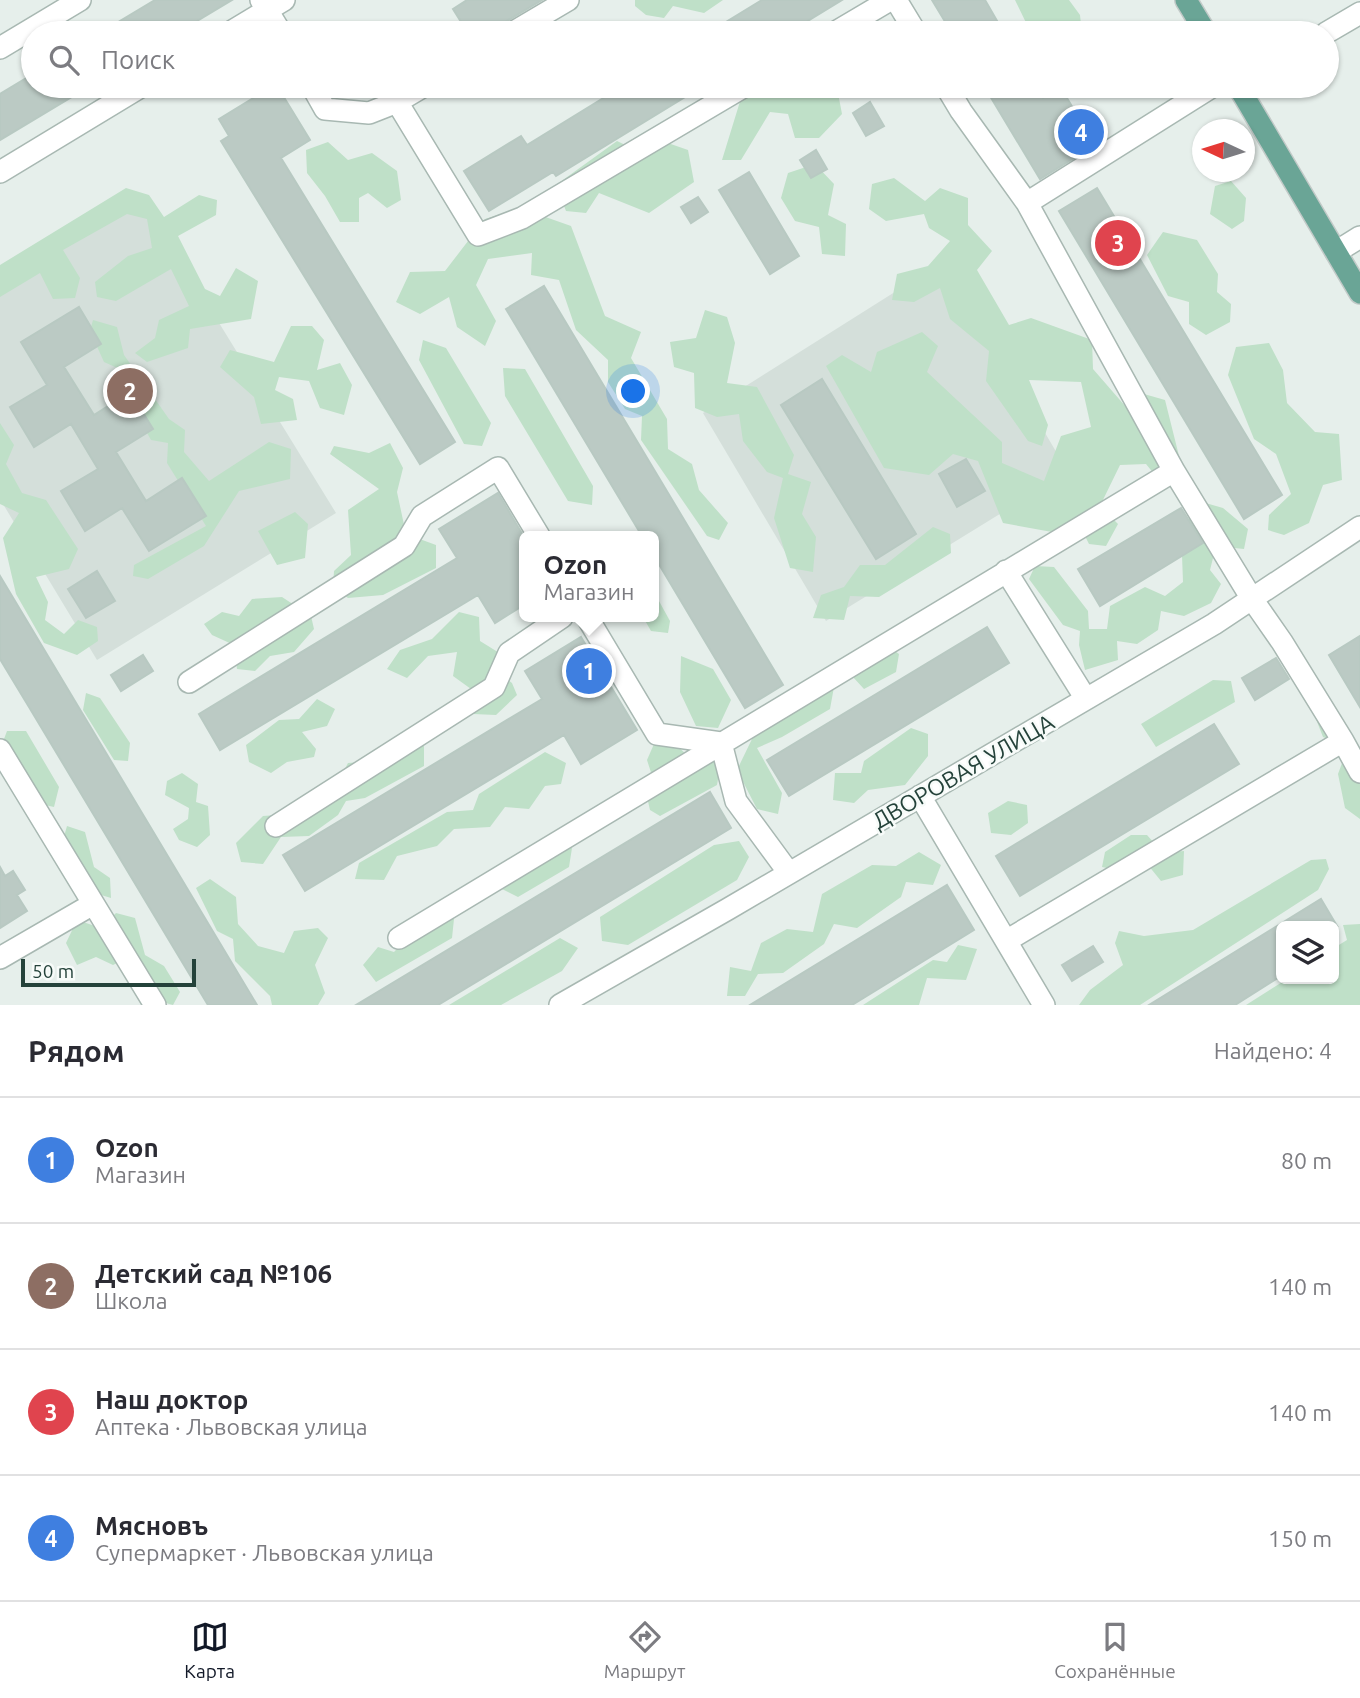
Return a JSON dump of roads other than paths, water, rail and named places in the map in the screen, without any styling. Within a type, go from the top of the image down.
[{"type":"main road","points":[[1186,0],[1199,21]]},
{"type":"main road","points":[[1245,98],[1360,293]]},
{"type":"street","points":[[45,21],[80,0]]},
{"type":"street","points":[[532,21],[568,0]]},
{"type":"street","points":[[854,21],[890,0]]},
{"type":"street","points":[[896,0],[908,21]]},
{"type":"street","points":[[246,21],[271,3],[277,21]]},
{"type":"street","points":[[1339,25],[1360,13]]},
{"type":"street","points":[[0,48],[21,35]]},
{"type":"street","points":[[0,172],[122,98]]},
{"type":"street","points":[[319,98],[325,109],[369,113],[404,98]]},
{"type":"street","points":[[397,102],[478,236],[522,218],[725,98]]},
{"type":"street","points":[[953,98],[1027,203],[1174,471],[1360,772]]},
{"type":"street","points":[[1027,203],[1194,98]]},
{"type":"street","points":[[1336,252],[1360,237]]},
{"type":"street","points":[[189,682],[404,545],[422,516],[498,468],[535,531]]},
{"type":"street","points":[[399,938],[1174,471]]},
{"type":"street","name":"ДВОРОВАЯ УЛИЦА","points":[[560,1005],[1214,624],[1360,527]]},
{"type":"street","points":[[1006,572],[1086,699]]},
{"type":"street","points":[[276,827],[494,687],[509,653],[555,622]]},
{"type":"street","points":[[590,622],[657,734],[721,743]]},
{"type":"street","points":[[1006,941],[1343,741]]},
{"type":"street","points":[[721,743],[736,801],[789,873]]},
{"type":"street","points":[[0,750],[155,1005]]},
{"type":"street","points":[[920,796],[1044,1005]]},
{"type":"street","points":[[0,958],[93,904]]},
{"type":"place","name":"Мясновъ","points":[[1081,132]]},
{"type":"place","name":"Наш доктор","points":[[1118,243]]},
{"type":"place","name":"Детский сад №106","points":[[130,391]]},
{"type":"place","name":"Ozon","points":[[589,671]]}]
